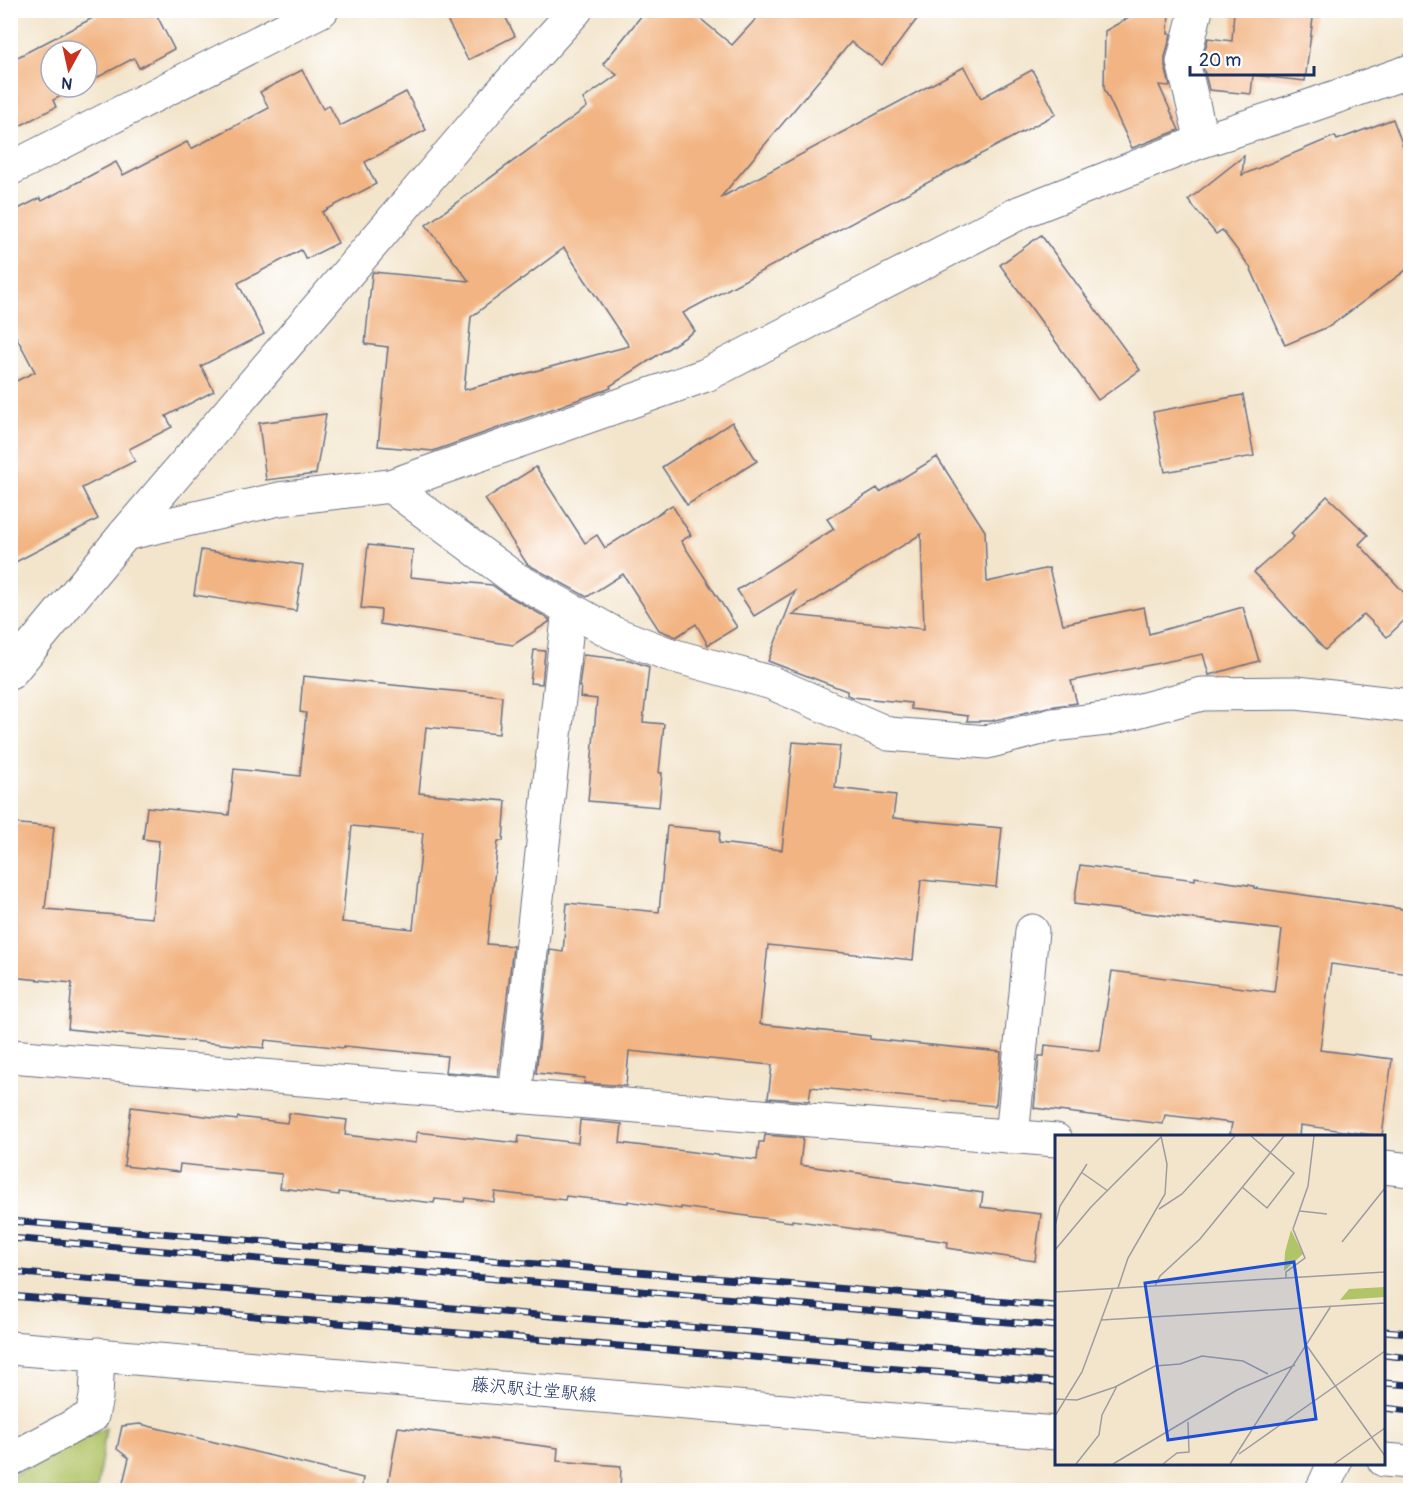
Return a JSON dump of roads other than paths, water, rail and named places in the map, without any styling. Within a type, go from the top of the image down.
[{"type":"street","points":[[10,169],[322,10]]},
{"type":"street","points":[[10,673],[125,534],[501,93],[576,10]]},
{"type":"street","points":[[1196,10],[1183,62],[1202,141]]},
{"type":"street","points":[[125,534],[279,499],[390,486],[706,375],[1021,212],[1202,141],[1410,71]]},
{"type":"street","points":[[390,486],[514,578],[613,633],[668,654],[772,683],[889,734],[987,742],[1053,725],[1106,719],[1202,694],[1297,693],[1410,706]]},
{"type":"street","points":[[515,1096],[569,609]]},
{"type":"street","points":[[1012,1137],[1032,931]]},
{"type":"street","points":[[10,1056],[1055,1140]]},
{"type":"street","points":[[1385,1167],[1410,1170]]},
{"type":"street","name":"藤沢駅辻堂駅線","points":[[10,1348],[1055,1432]]},
{"type":"street","points":[[14,1444],[92,1416],[96,1397],[98,1354]]},
{"type":"street","points":[[1385,1460],[1410,1462]]},
{"type":"street","points":[[1322,1491],[1334,1465]]},
{"type":"railway","points":[[10,1221],[1055,1306]]},
{"type":"railway","points":[[10,1238],[1055,1326]]},
{"type":"railway","points":[[10,1272],[1055,1357]]},
{"type":"railway","points":[[10,1296],[1055,1382]]},
{"type":"railway","points":[[1385,1331],[1410,1333]]},
{"type":"railway","points":[[1385,1355],[1410,1358]]},
{"type":"railway","points":[[1385,1383],[1410,1385]]},
{"type":"railway","points":[[1385,1408],[1410,1411]]}]
